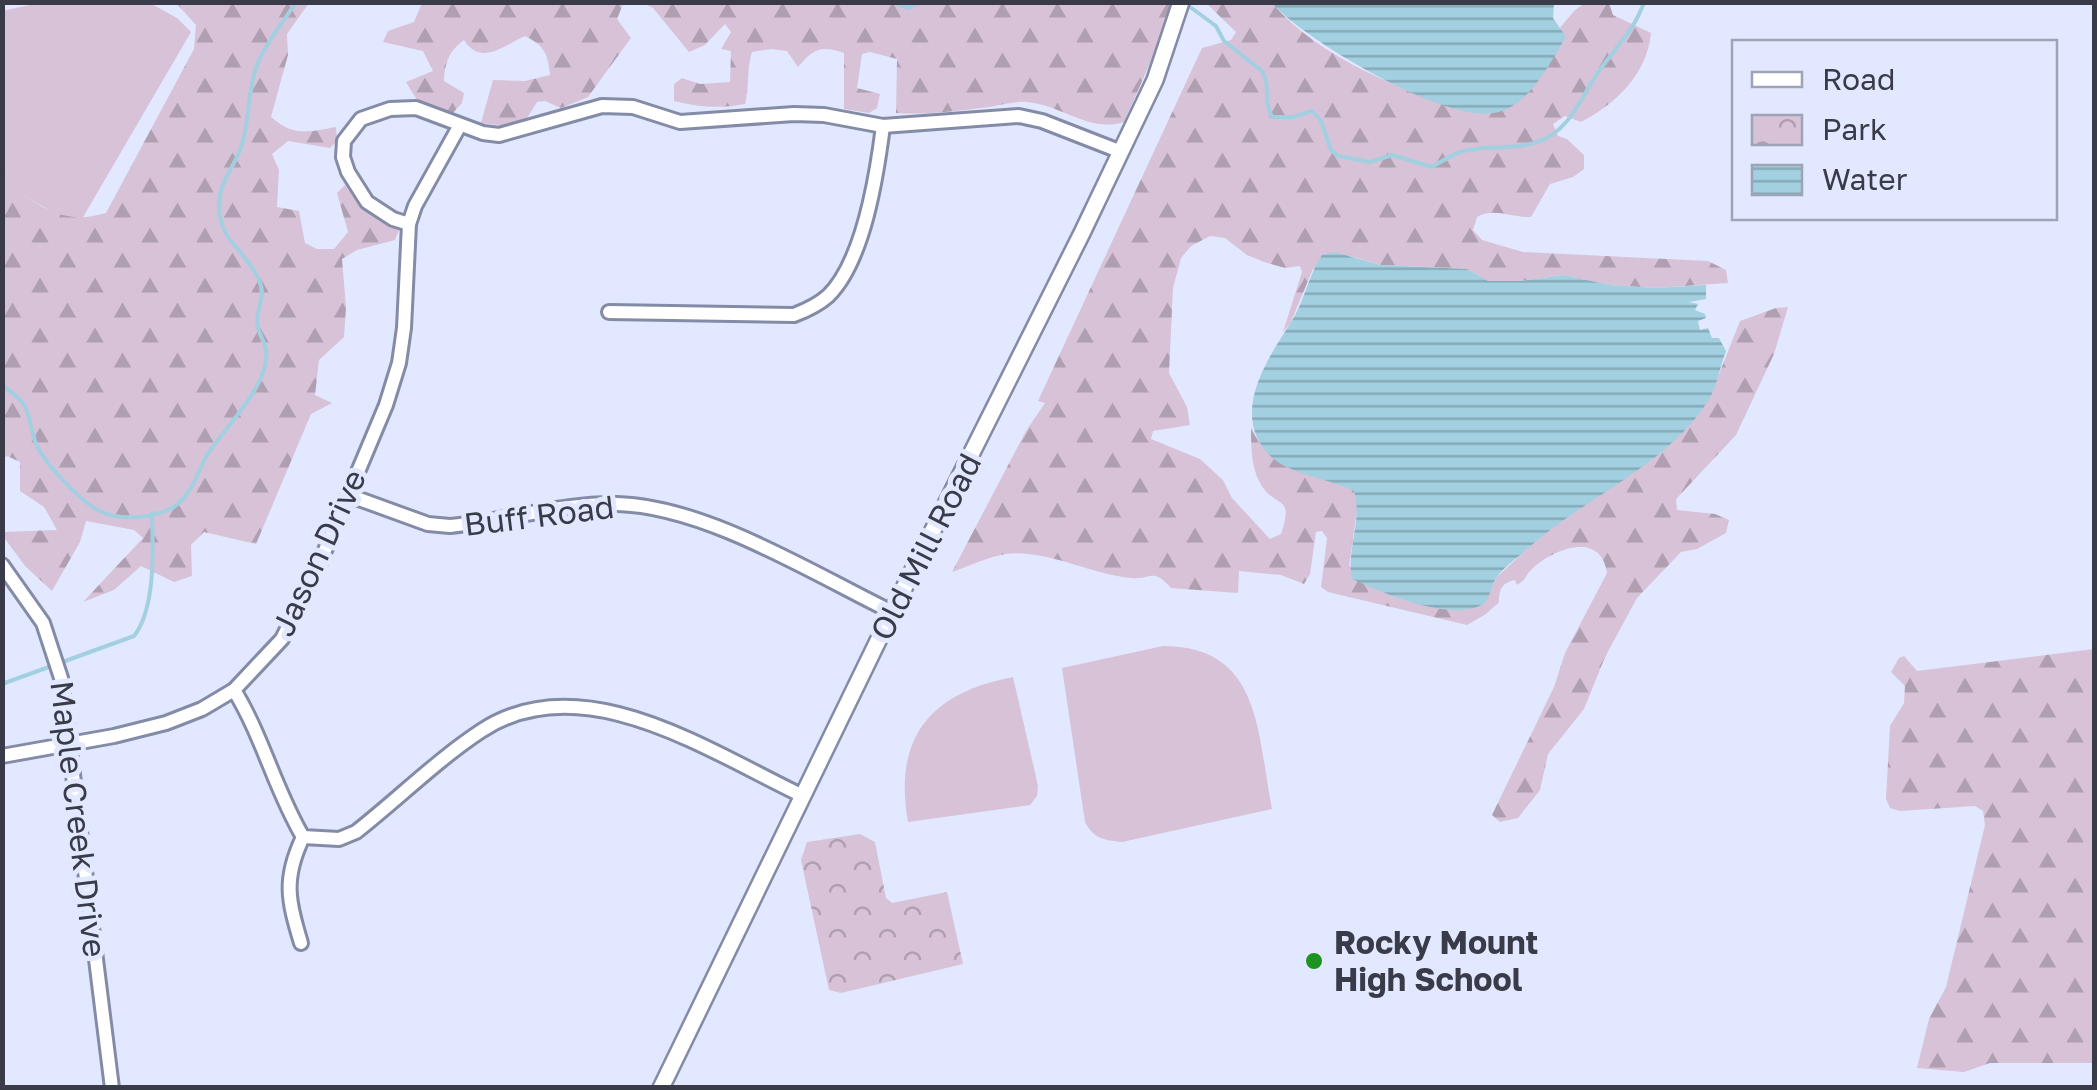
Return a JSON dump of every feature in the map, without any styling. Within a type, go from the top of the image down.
[{"type":"street","name":"Old Mill Road","points":[[660,1088],[1082,233],[1155,80],[1182,2]]},
{"type":"street","points":[[408,224],[380,212],[356,189],[343,156],[344,141],[361,119],[402,107],[499,135],[618,104],[680,122],[794,114],[884,126],[1019,116],[1119,151]]},
{"type":"street","name":"Jason Drive","points":[[2,756],[69,746],[166,723],[202,709],[234,690],[282,638],[298,612],[386,405],[398,362],[408,224],[460,125]]},
{"type":"street","points":[[609,312],[794,315],[814,307],[838,284],[862,229],[871,204],[884,126]]},
{"type":"street","name":"Buff Road","points":[[348,495],[428,524],[450,526],[612,504],[662,508],[718,528],[892,612]]},
{"type":"street","name":"Maple Creek Drive","points":[[2,565],[32,605],[51,642],[61,678],[112,1088]]},
{"type":"street","points":[[234,690],[250,716],[279,791],[303,838],[290,872],[288,893],[301,943]]},
{"type":"street","points":[[303,838],[339,839],[356,832],[483,730],[524,713],[568,706],[636,716],[802,796]]},
{"type":"green space","points":[[39,3],[150,3],[177,18],[191,32],[82,219],[60,216],[11,189],[3,156],[2,11]]},
{"type":"green space","points":[[176,3],[309,3],[287,34],[288,55],[271,117],[294,130],[336,127],[337,141],[330,148],[288,141],[272,154],[279,170],[277,207],[299,211],[305,243],[317,249],[334,249],[348,232],[337,193],[345,185],[361,206],[400,227],[395,240],[357,250],[342,259],[344,337],[319,360],[315,395],[332,403],[311,414],[256,544],[204,532],[191,545],[192,576],[174,582],[141,566],[114,590],[83,602],[143,538],[134,530],[86,521],[80,542],[52,591],[25,566],[3,536],[3,532],[57,530],[44,507],[20,491],[20,462],[3,458],[2,156],[12,189],[36,203],[67,216],[106,213],[194,49],[196,25]]},
{"type":"green space","points":[[422,3],[630,3],[623,4],[617,19],[631,38],[588,97],[561,108],[537,102],[524,123],[481,123],[493,80],[525,81],[550,75],[544,51],[525,36],[485,53],[471,48],[464,40],[451,53],[445,68],[444,81],[464,93],[462,103],[452,114],[417,100],[406,82],[433,71],[423,51],[383,42],[388,31],[414,22]]},
{"type":"green space","points":[[643,3],[1173,3],[1124,122],[1099,124],[1027,102],[896,113],[897,59],[870,52],[862,54],[857,88],[880,94],[877,108],[869,113],[844,109],[844,53],[829,49],[813,53],[798,67],[787,51],[752,52],[745,104],[709,107],[674,101],[674,84],[682,78],[700,84],[730,82],[731,51],[721,49],[731,32],[725,24],[705,45],[689,52],[653,8]]},
{"type":"green space","points":[[1206,3],[1272,3],[1338,57],[1392,83],[1473,113],[1574,11],[1585,3],[1609,3],[1613,15],[1651,33],[1643,62],[1617,97],[1581,122],[1565,116],[1553,124],[1558,136],[1584,155],[1584,169],[1550,184],[1531,217],[1483,214],[1477,217],[1473,230],[1482,240],[1523,252],[1708,261],[1726,270],[1728,283],[1656,288],[1609,285],[1563,275],[1487,281],[1467,269],[1381,265],[1350,256],[1313,269],[1283,332],[1302,272],[1300,266],[1285,268],[1264,262],[1225,238],[1210,236],[1191,246],[1181,258],[1173,288],[1169,373],[1187,407],[1190,425],[1153,431],[1151,439],[1200,459],[1223,480],[1232,498],[1270,539],[1281,534],[1286,513],[1257,477],[1251,427],[1270,453],[1282,461],[1354,490],[1358,504],[1349,566],[1490,590],[1497,577],[1552,526],[1677,437],[1710,397],[1740,321],[1788,307],[1774,354],[1736,435],[1676,499],[1677,510],[1715,514],[1729,520],[1726,533],[1697,549],[1681,552],[1637,598],[1605,657],[1584,709],[1548,754],[1540,790],[1518,818],[1500,822],[1492,815],[1554,687],[1565,653],[1607,573],[1603,560],[1587,548],[1553,554],[1517,585],[1515,580],[1504,585],[1499,602],[1467,625],[1328,592],[1321,587],[1327,538],[1322,531],[1316,532],[1310,574],[1304,584],[1281,575],[1239,571],[1238,593],[1171,588],[1156,576],[1115,576],[1020,553],[999,555],[952,572],[1026,431],[1045,403],[1038,401],[1202,48],[1231,40],[1236,32]]},
{"type":"green space","points":[[1163,646],[1195,650],[1220,661],[1237,678],[1257,724],[1272,809],[1122,842],[1105,839],[1092,832],[1085,822],[1062,668]]},
{"type":"green space","points":[[2094,649],[2094,1063],[1990,1063],[1964,1072],[1917,1068],[1929,1019],[1946,987],[1985,825],[1983,811],[1975,806],[1900,811],[1890,808],[1886,799],[1890,726],[1904,703],[1905,686],[1891,672],[1904,656],[1917,671]]},
{"type":"green space","points":[[1013,677],[1037,796],[1030,805],[908,822],[906,766],[924,724],[939,707],[959,694]]},
{"type":"green space","points":[[860,834],[875,842],[886,898],[892,903],[947,892],[963,964],[841,993],[829,990],[801,860],[807,842]]},
{"type":"water","points":[[1272,3],[1554,3],[1553,18],[1566,37],[1537,83],[1518,102],[1494,113],[1472,113],[1443,105],[1377,76],[1313,37]]},
{"type":"water","points":[[1334,252],[1381,265],[1467,269],[1488,281],[1563,275],[1610,285],[1706,285],[1706,299],[1689,302],[1698,304],[1695,310],[1705,314],[1706,318],[1698,321],[1700,330],[1708,328],[1712,338],[1719,338],[1726,351],[1708,401],[1669,445],[1510,563],[1497,577],[1482,605],[1463,610],[1431,607],[1352,579],[1357,513],[1354,491],[1275,460],[1261,445],[1254,428],[1252,411],[1261,375],[1295,316],[1322,255]]},
{"type":"waterway","points":[[2,385],[23,404],[35,441],[54,470],[102,512],[119,517],[149,516],[168,510],[186,495],[207,455],[254,391],[266,364],[257,322],[261,284],[223,228],[219,199],[243,140],[256,68],[296,2]]},
{"type":"waterway","points":[[695,2],[706,2]]},
{"type":"waterway","points":[[892,2],[909,8],[919,2]]},
{"type":"waterway","points":[[1186,4],[1216,26],[1224,41],[1262,71],[1272,117],[1293,117],[1312,111],[1321,121],[1331,150],[1338,156],[1370,162],[1392,155],[1432,167],[1460,152],[1527,145],[1557,131],[1573,114],[1629,31],[1644,2]]},
{"type":"waterway","points":[[2,684],[134,636],[150,594],[152,513]]},
{"type":"waterway","points":[[2,1038],[2,1064]]},
{"type":"place","name":"Rocky Mount High School","points":[[1314,961]]}]
